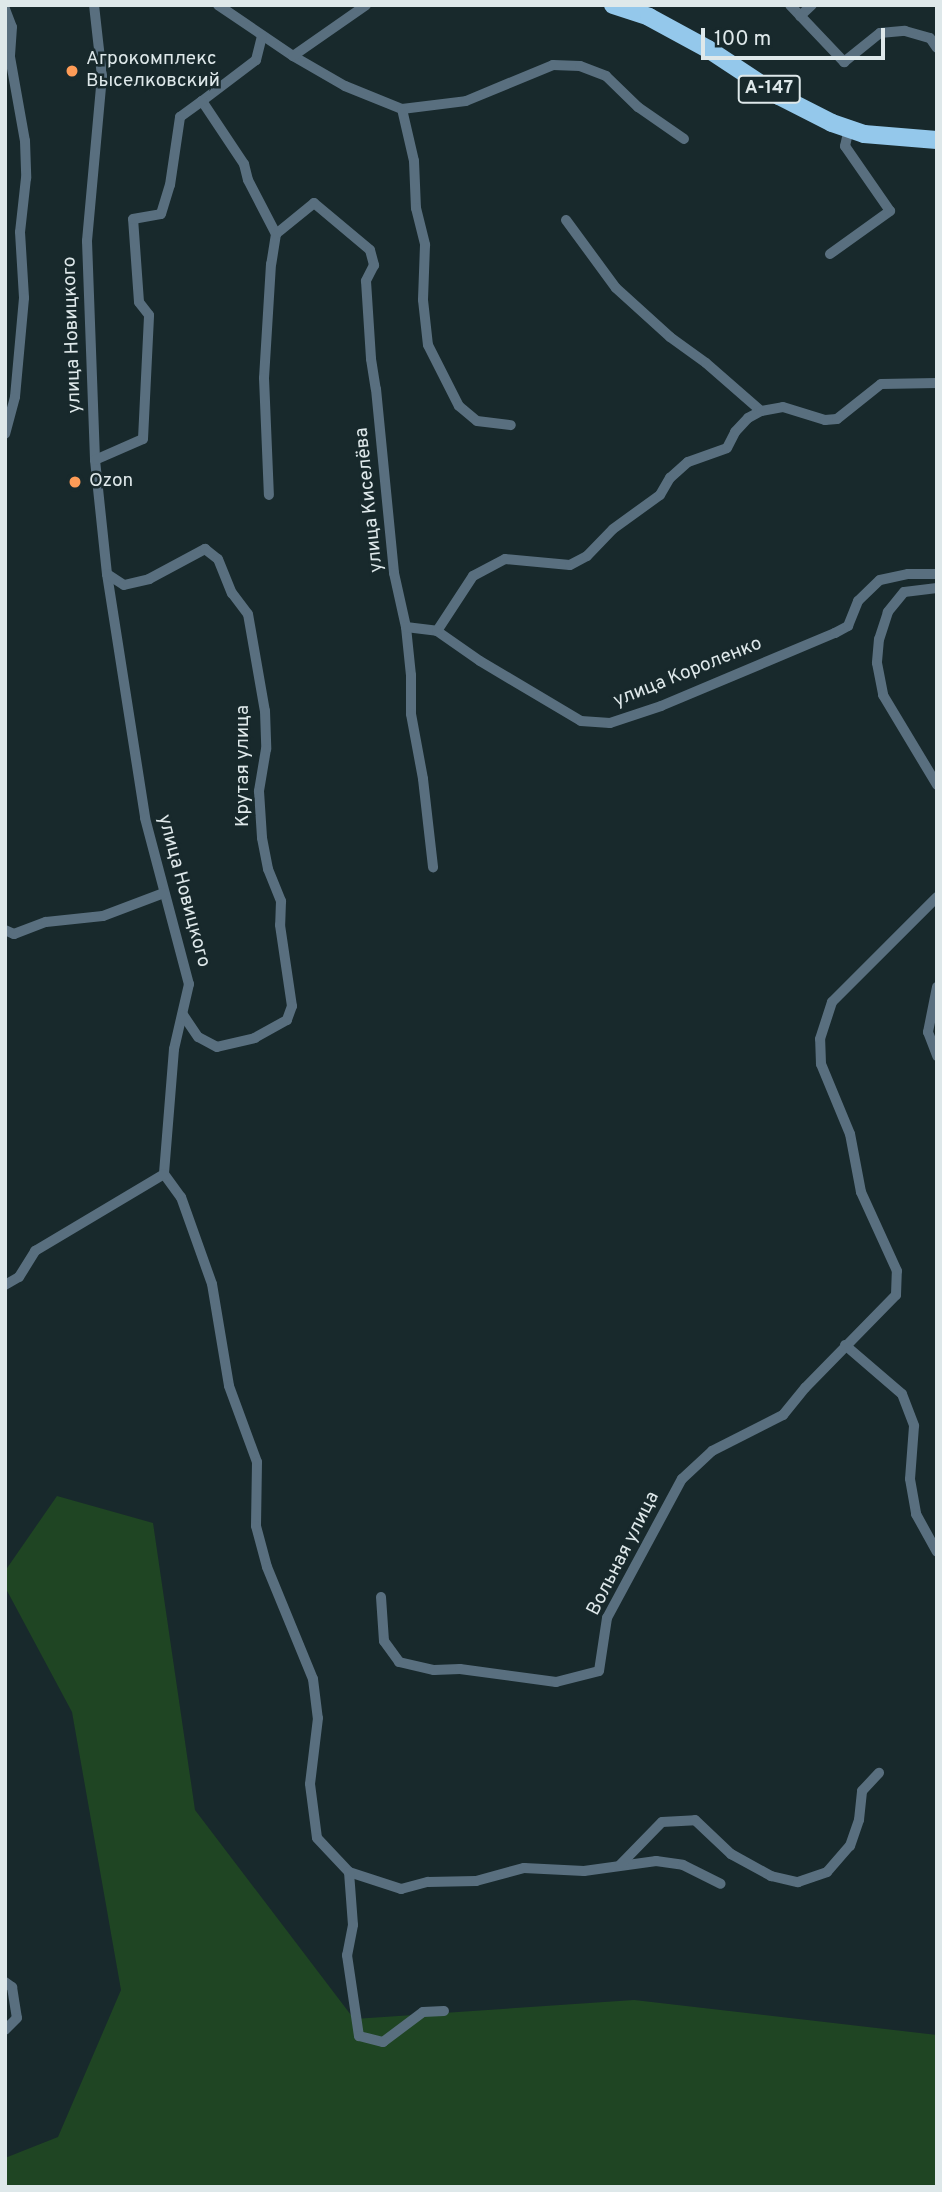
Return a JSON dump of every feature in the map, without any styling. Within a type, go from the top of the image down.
[{"type":"highway","name":"А-147","points":[[613,5],[649,17],[708,49],[779,96],[849,128],[893,138],[937,141]]},
{"type":"street","name":"улица Новицкого","points":[[94,5],[102,76],[87,241],[95,460],[107,574],[145,818],[189,984],[174,1049],[164,1174]]},
{"type":"street","points":[[218,5],[293,56],[345,86],[402,109],[466,102],[553,65],[580,66],[606,76],[638,107],[684,139]]},
{"type":"street","points":[[293,56],[366,5]]},
{"type":"street","points":[[790,5],[844,62],[880,33],[905,31],[930,38],[937,48]]},
{"type":"street","points":[[800,16],[811,5]]},
{"type":"street","points":[[5,9],[12,27],[10,57],[25,141],[26,178],[20,232],[24,298],[15,397],[5,434]]},
{"type":"street","points":[[95,460],[143,439],[144,365],[149,315],[139,302],[133,219],[161,214],[170,185],[180,117],[256,60],[262,36]]},
{"type":"street","points":[[202,101],[244,164],[248,180],[276,234],[271,264],[264,378],[269,495]]},
{"type":"street","points":[[402,109],[414,161],[416,208],[425,245],[423,300],[428,345],[459,406],[477,421],[511,425]]},
{"type":"street","points":[[830,254],[890,211],[845,146],[849,128]]},
{"type":"street","name":"улица Киселёва","points":[[276,234],[314,203],[370,250],[374,265],[366,281],[370,359],[376,388],[394,573],[406,627],[411,675],[411,714],[424,779],[433,867]]},
{"type":"street","points":[[566,220],[616,288],[670,337],[706,363],[761,411]]},
{"type":"street","points":[[437,631],[473,576],[505,559],[570,565],[587,556],[613,529],[660,495],[670,478],[688,462],[727,448],[748,418],[761,411],[783,407],[825,420],[837,419],[881,384],[937,383]]},
{"type":"street","name":"Крутая улица","points":[[107,574],[124,584],[149,579],[205,549],[218,559],[232,593],[248,614],[265,711],[266,749],[259,791],[262,838],[268,869],[281,901],[280,925],[292,1006],[287,1020],[265,1032],[217,1047],[198,1037],[183,1015]]},
{"type":"street","name":"улица Короленко","points":[[406,627],[426,627],[437,631],[480,661],[581,721],[610,723],[661,706],[841,630],[848,626],[858,601],[880,580],[908,574],[937,574]]},
{"type":"street","points":[[937,588],[904,592],[888,612],[878,639],[877,663],[887,704],[937,786]]},
{"type":"street","points":[[5,930],[14,934],[46,922],[103,916],[164,893]]},
{"type":"street","name":"Вольная улица","points":[[381,1597],[384,1641],[400,1662],[434,1670],[460,1669],[556,1682],[599,1671],[607,1618],[682,1479],[712,1451],[783,1415],[845,1345],[896,1295],[897,1271],[861,1192],[850,1134],[821,1064],[820,1039],[832,1002],[937,897]]},
{"type":"street","points":[[937,987],[935,1009],[928,1032],[937,1055]]},
{"type":"street","points":[[5,1285],[19,1277],[35,1251],[164,1174],[181,1197],[212,1283],[229,1386],[257,1462],[256,1526],[267,1567],[313,1679],[318,1718],[310,1784],[317,1838],[349,1872],[401,1889],[428,1882],[476,1881],[524,1868],[584,1871],[656,1861],[684,1865],[721,1884]]},
{"type":"street","points":[[845,1345],[902,1394],[914,1426],[910,1479],[916,1514],[937,1552]]},
{"type":"street","points":[[620,1865],[662,1822],[695,1820],[731,1854],[771,1876],[798,1882],[827,1872],[850,1846],[859,1820],[862,1791],[879,1773]]},
{"type":"street","points":[[349,1872],[354,1925],[347,1955],[359,2036],[383,2042],[422,2012],[444,2011]]},
{"type":"street","points":[[5,1982],[12,1987],[17,2018],[5,2030]]},
{"type":"green space","points":[[57,1496],[153,1523],[195,1810],[354,2019],[634,2000],[937,2035],[937,2187],[5,2187],[5,2158],[58,2137],[121,1990],[72,1712],[5,1587],[5,1571]]},
{"type":"place","name":"Агрокомплекс Выселковский","points":[[72,71]]},
{"type":"place","name":"Ozon","points":[[75,482]]}]
